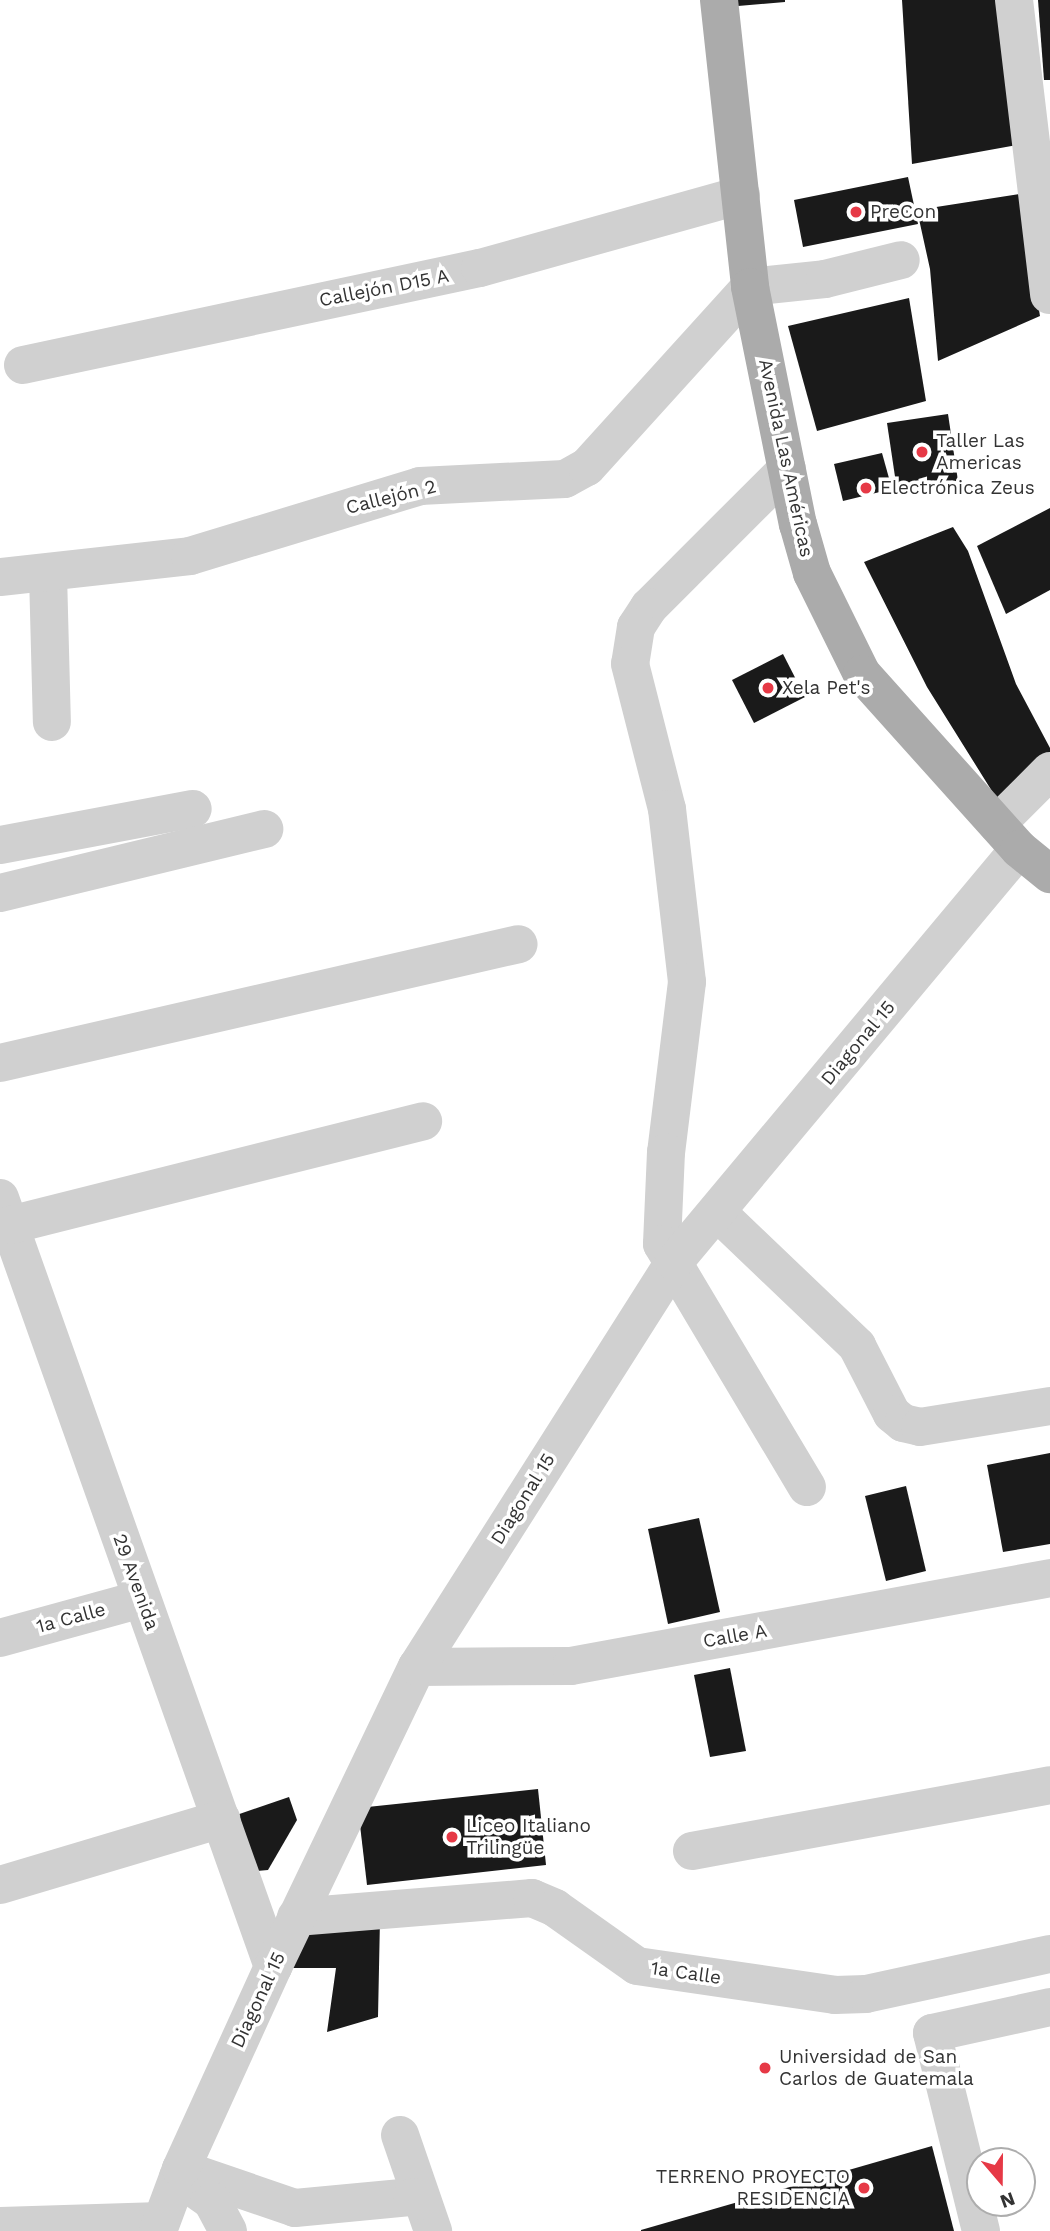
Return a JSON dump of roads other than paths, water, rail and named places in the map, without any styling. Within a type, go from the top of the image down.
[{"type":"main road","name":"Avenida Las Américas","points":[[719,0],[750,287],[787,469],[812,573],[862,674],[1008,837],[1050,874]]},
{"type":"street","points":[[1014,0],[1038,89],[1049,295]]},
{"type":"street","name":"Callejón D15 A","points":[[23,365],[480,268],[741,195]]},
{"type":"street","points":[[750,287],[825,279],[901,260]]},
{"type":"street","name":"Callejón 2","points":[[0,578],[190,556],[420,486],[565,479],[587,467],[750,287]]},
{"type":"street","points":[[787,469],[649,607],[630,647],[629,664],[667,809],[687,982],[666,1152],[661,1235],[674,1262],[807,1486]]},
{"type":"street","points":[[48,574],[52,722]]},
{"type":"street","name":"Diagonal 15","points":[[160,2226],[180,2173],[273,1966],[417,1667],[674,1262],[717,1212],[1008,837],[1050,771]]},
{"type":"street","points":[[0,845],[193,809]]},
{"type":"street","points":[[0,893],[264,829]]},
{"type":"street","points":[[0,1063],[519,944]]},
{"type":"street","points":[[5,1211],[423,1121]]},
{"type":"street","name":"29 Avenida","points":[[5,1211],[273,1966]]},
{"type":"street","points":[[717,1212],[857,1346],[892,1414],[903,1423],[920,1427],[1050,1406]]},
{"type":"street","name":"Calle A","points":[[417,1667],[571,1666],[1050,1578]]},
{"type":"street","name":"1a Calle","points":[[0,1638],[142,1599]]},
{"type":"street","points":[[692,1851],[1050,1785]]},
{"type":"street","points":[[0,1885],[221,1819]]},
{"type":"street","name":"1a Calle","points":[[296,1917],[532,1898],[555,1908],[625,1959],[648,1969],[835,1995],[866,1994],[1050,1954]]},
{"type":"street","points":[[921,1981],[981,2231]]},
{"type":"street","points":[[933,2033],[1050,2007]]},
{"type":"street","points":[[400,2135],[427,2216]]},
{"type":"street","points":[[180,2173],[299,2219],[412,2197],[427,2216]]},
{"type":"street","points":[[180,2173],[212,2201],[228,2231]]},
{"type":"street","points":[[0,2226],[160,2226]]},
{"type":"place","name":"PreCon","points":[[856,212]]},
{"type":"place","name":"Taller Las Americas","points":[[922,452]]},
{"type":"place","name":"Electrónica Zeus","points":[[866,488]]},
{"type":"place","name":"Xela Pet's","points":[[768,688]]},
{"type":"place","name":"Liceo Italiano Trilingüe","points":[[452,1837]]},
{"type":"place","name":"Universidad de San Carlos de Guatemala","points":[[765,2068]]},
{"type":"place","name":"TERRENO PROYECTO RESIDENCIA","points":[[864,2188]]}]
